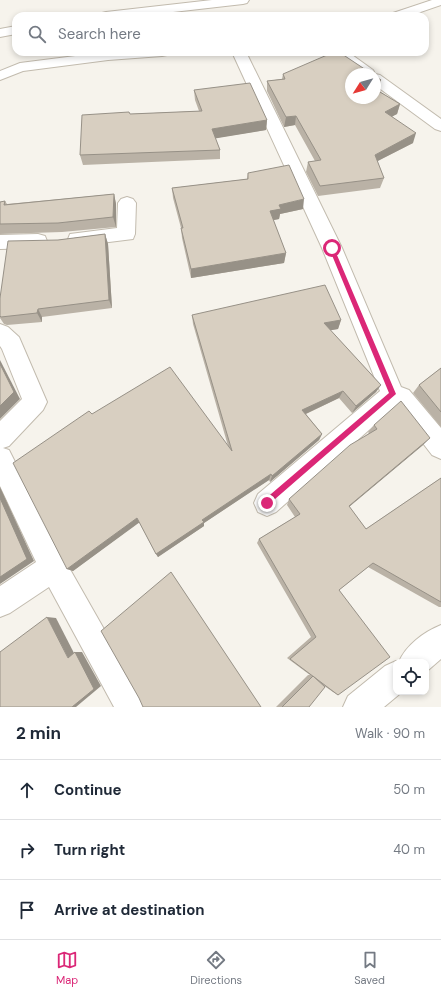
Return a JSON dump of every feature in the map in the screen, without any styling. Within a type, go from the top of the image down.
[{"type":"street","points":[[140,12],[243,0]]},
{"type":"street","points":[[409,12],[441,1]]},
{"type":"street","points":[[0,33],[12,31]]},
{"type":"street","points":[[0,76],[20,67],[108,56]]},
{"type":"street","points":[[241,56],[332,248],[393,394],[401,397],[441,447]]},
{"type":"street","points":[[344,56],[361,68]]},
{"type":"street","points":[[381,82],[441,126]]},
{"type":"street","points":[[0,242],[59,241],[126,234],[127,203]]},
{"type":"street","points":[[0,333],[11,343],[36,402],[0,438]]},
{"type":"street","points":[[267,503],[393,394]]},
{"type":"street","points":[[0,460],[53,567],[131,707]]},
{"type":"street","points":[[0,602],[53,567]]},
{"type":"street","points":[[418,659],[441,640]]},
{"type":"street","points":[[359,707],[393,679]]},
{"type":"building","points":[[325,56],[345,56],[363,68],[345,68],[345,104],[381,104],[381,93],[400,104],[385,112],[416,133],[375,155],[384,178],[320,186],[308,162],[321,160],[296,116],[286,117],[267,81],[285,79],[283,74]]},
{"type":"building","points":[[250,83],[267,120],[212,129],[220,150],[80,155],[82,115],[129,112],[130,114],[202,111],[194,90]]},
{"type":"building","points":[[289,165],[304,199],[279,205],[281,209],[270,211],[286,253],[191,269],[181,228],[183,228],[172,188],[248,179],[248,173]]},
{"type":"building","points":[[114,194],[113,217],[58,223],[0,224],[0,202],[5,201],[4,205]]},
{"type":"building","points":[[105,234],[109,300],[38,309],[37,313],[0,316],[0,298],[8,241],[58,240]]},
{"type":"building","points":[[325,285],[341,320],[324,323],[381,385],[356,406],[343,391],[302,410],[322,434],[272,476],[271,474],[202,520],[204,522],[156,554],[137,518],[67,569],[13,463],[89,411],[92,414],[170,367],[232,451],[192,315]]},
{"type":"building","points":[[0,364],[14,392],[0,406]]},
{"type":"building","points":[[441,368],[441,412],[419,385]]},
{"type":"building","points":[[401,401],[430,438],[349,506],[366,529],[441,478],[441,602],[373,563],[339,590],[390,657],[338,695],[290,659],[316,637],[259,539],[300,514],[289,499],[350,445],[377,429],[374,425]]},
{"type":"building","points":[[0,498],[27,559],[0,577]]},
{"type":"building","points":[[171,572],[261,707],[143,707],[101,631]]},
{"type":"building","points":[[47,617],[68,658],[75,652],[94,689],[72,707],[0,707],[0,652]]},
{"type":"building","points":[[313,676],[325,687],[309,707],[282,707]]},
{"type":"route","points":[[267,503],[393,394],[332,248]]}]
